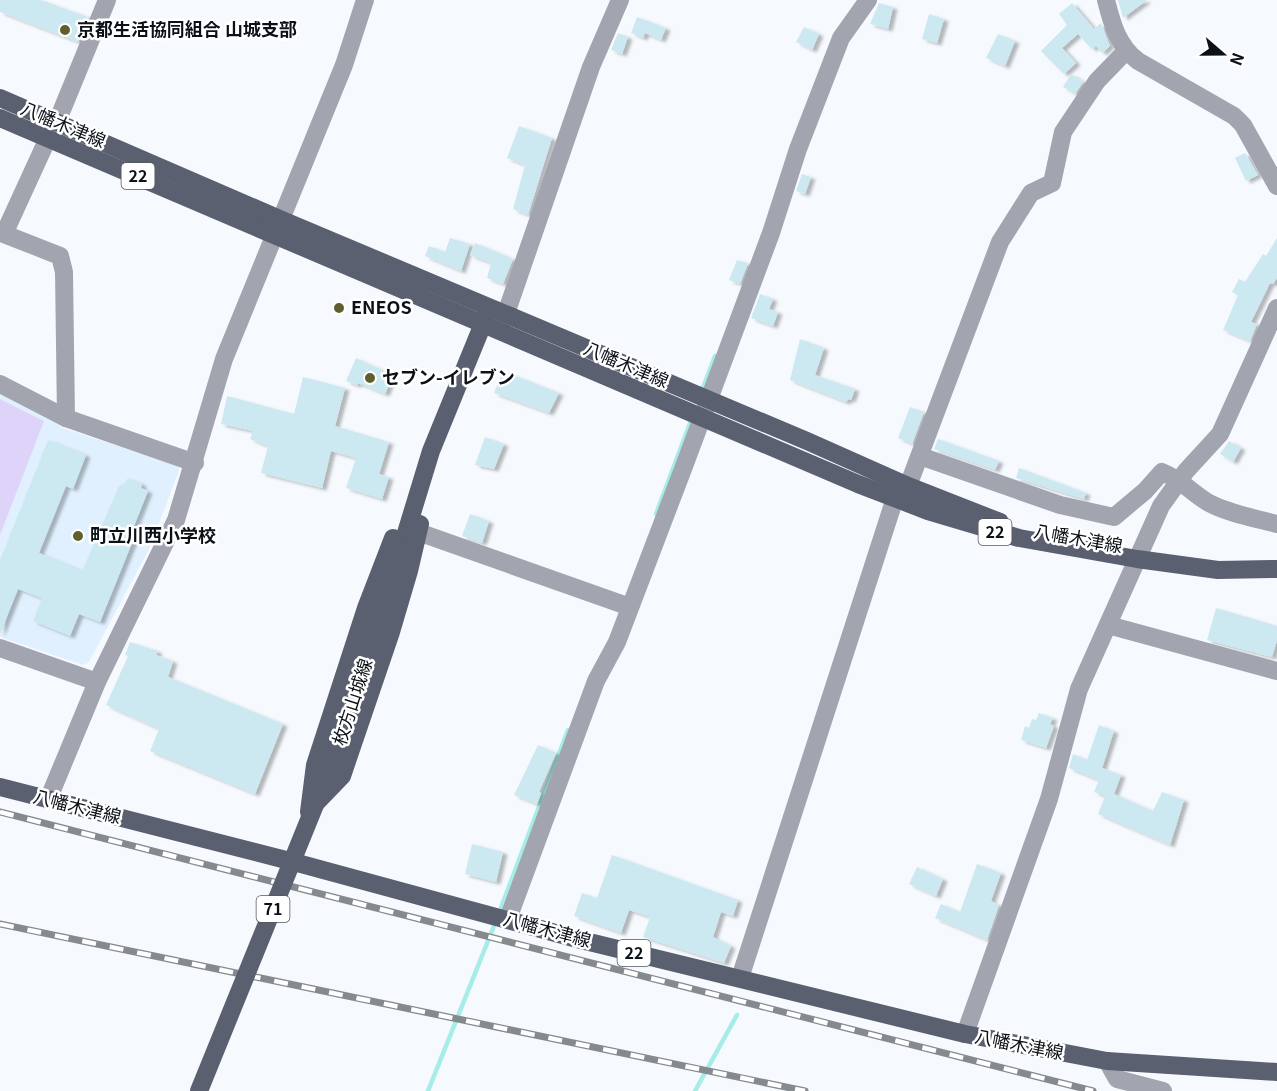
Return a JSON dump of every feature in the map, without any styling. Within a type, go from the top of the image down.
[{"type":"main road","name":"八幡木津線","points":[[0,98],[57,122],[280,227],[902,492],[1026,530],[1138,555],[1274,569]]},
{"type":"main road","name":"八幡木津線","points":[[0,118],[280,227]]},
{"type":"main road","name":"枚方山城線","points":[[199,1091],[346,726],[431,452],[495,319]]},
{"type":"main road","name":"71","points":[[310,810],[342,776],[391,632],[418,532],[431,452]]},
{"type":"main road","name":"71","points":[[290,861],[310,810],[315,765],[366,608],[401,515],[431,452]]},
{"type":"main road","name":"八幡木津線","points":[[0,787],[290,861],[508,920],[965,1034],[1107,1061],[1277,1072]]},
{"type":"street","points":[[57,122],[107,0]]},
{"type":"street","points":[[48,800],[97,682],[165,544],[195,463],[224,359],[280,227],[344,65],[365,0]]},
{"type":"street","points":[[495,319],[591,67],[620,0]]},
{"type":"street","points":[[508,920],[596,681],[617,642],[706,409],[771,232],[798,149],[841,38],[868,0]]},
{"type":"street","points":[[1106,0],[1111,21],[1126,51],[1234,116],[1253,141],[1277,186]]},
{"type":"street","points":[[740,978],[902,492],[920,456],[1000,242],[1031,194],[1052,183],[1063,132],[1096,81],[1126,51]]},
{"type":"street","points":[[48,138],[4,234],[60,256],[64,272],[66,418]]},
{"type":"street","points":[[965,1034],[1049,799],[1079,689],[1161,506],[1180,479],[1220,434],[1277,308]]},
{"type":"street","points":[[0,384],[66,418],[195,463]]},
{"type":"street","points":[[920,456],[1060,505],[1114,517],[1145,491],[1162,472],[1180,479],[1195,494],[1212,504],[1277,524]]},
{"type":"street","points":[[418,532],[630,607]]},
{"type":"street","points":[[1108,625],[1277,671]]},
{"type":"street","points":[[0,648],[97,682]]},
{"type":"street","points":[[1107,1061],[1117,1079],[1163,1091]]},
{"type":"shaded area","name":"町立川西小学校","points":[[0,387],[54,414],[60,427],[178,466],[179,471],[149,549],[89,662],[83,665],[0,637]]},
{"type":"shaded area","points":[[0,399],[44,421],[0,535]]},
{"type":"building","name":"京都生活協同組合 山城支部","points":[[0,0],[41,0],[88,17],[78,42],[0,12]]},
{"type":"building","points":[[1118,0],[1147,0],[1123,18]]},
{"type":"building","points":[[879,3],[893,7],[888,29],[870,24]]},
{"type":"building","points":[[1072,3],[1094,29],[1101,23],[1110,46],[1102,53],[1096,46],[1092,49],[1078,34],[1062,48],[1076,63],[1064,74],[1041,51],[1067,25],[1059,14]]},
{"type":"building","points":[[929,14],[944,19],[937,43],[922,39]]},
{"type":"building","points":[[637,17],[666,28],[661,40],[645,33],[643,38],[631,33]]},
{"type":"building","points":[[804,27],[819,34],[812,50],[796,42]]},
{"type":"building","points":[[618,33],[628,37],[622,54],[611,50]]},
{"type":"building","points":[[998,34],[1015,41],[1005,66],[986,58]]},
{"type":"building","points":[[1071,74],[1083,82],[1075,94],[1063,87]]},
{"type":"building","points":[[519,126],[552,138],[528,215],[513,209],[525,165],[507,158]]},
{"type":"building","points":[[1245,153],[1258,175],[1246,181],[1235,158]]},
{"type":"building","points":[[802,174],[811,177],[805,194],[796,191]]},
{"type":"building","points":[[450,238],[470,244],[461,271],[425,256],[429,246],[445,252]]},
{"type":"building","points":[[1277,238],[1277,278],[1273,284],[1270,283],[1251,322],[1257,324],[1250,341],[1223,330],[1238,295],[1232,292],[1239,279],[1245,282],[1263,254],[1266,256]]},
{"type":"building","points":[[475,243],[513,259],[503,284],[487,278],[491,263],[470,255]]},
{"type":"building","points":[[737,260],[748,263],[740,284],[729,280]]},
{"type":"building","points":[[760,294],[773,299],[769,309],[778,312],[773,326],[751,318]]},
{"type":"building","points":[[800,339],[824,348],[815,375],[855,389],[851,400],[848,399],[846,402],[790,380]]},
{"type":"building","name":"セブン-イレブン","points":[[356,358],[393,375],[385,394],[358,383],[357,385],[346,381]]},
{"type":"building","points":[[503,371],[559,393],[549,413],[494,393]]},
{"type":"building","points":[[303,377],[345,388],[335,426],[389,442],[379,474],[389,477],[382,499],[346,488],[356,458],[331,451],[322,488],[261,473],[268,446],[250,439],[253,431],[221,424],[227,396],[294,414]]},
{"type":"building","points":[[910,407],[924,412],[912,444],[898,438]]},
{"type":"building","points":[[485,437],[504,444],[494,469],[475,465]]},
{"type":"building","points":[[938,439],[999,461],[995,470],[934,449]]},
{"type":"building","points":[[48,440],[86,455],[73,489],[66,486],[39,553],[82,571],[119,486],[128,478],[142,484],[141,488],[148,491],[130,536],[134,538],[100,622],[79,614],[70,636],[33,621],[42,598],[18,589],[0,634],[0,560]]},
{"type":"building","points":[[1229,441],[1241,448],[1233,462],[1220,454]]},
{"type":"building","points":[[1019,468],[1086,493],[1084,499],[1016,478]]},
{"type":"building","points":[[470,514],[489,521],[482,543],[462,536]]},
{"type":"building","points":[[1216,608],[1277,626],[1277,640],[1272,657],[1207,640]]},
{"type":"building","points":[[130,642],[158,651],[156,655],[173,661],[168,677],[283,724],[255,794],[150,751],[159,729],[106,705],[128,656],[125,655]]},
{"type":"building","points":[[1039,713],[1053,718],[1050,724],[1054,726],[1046,748],[1021,740],[1025,726],[1029,728],[1032,719],[1036,720]]},
{"type":"building","points":[[1099,725],[1114,731],[1102,768],[1121,775],[1114,794],[1153,811],[1162,792],[1184,800],[1170,845],[1098,814],[1105,796],[1094,792],[1099,780],[1069,768],[1073,754],[1087,760]]},
{"type":"building","points":[[538,745],[556,753],[539,792],[541,793],[537,804],[514,795]]},
{"type":"building","points":[[472,844],[503,852],[496,882],[465,874]]},
{"type":"building","points":[[612,855],[738,900],[733,916],[721,912],[713,937],[731,946],[724,963],[643,937],[650,917],[629,910],[621,933],[574,916],[582,893],[597,898]]},
{"type":"building","points":[[977,864],[1001,873],[991,901],[999,905],[987,940],[935,918],[941,904],[960,912]]},
{"type":"building","points":[[917,867],[943,879],[936,896],[909,884]]},
{"type":"waterway","points":[[701,393],[715,356]]},
{"type":"waterway","points":[[656,514],[692,418]]},
{"type":"waterway","points":[[499,913],[568,730]]},
{"type":"waterway","points":[[428,1091],[496,921]]},
{"type":"waterway","points":[[695,1091],[737,1015]]},
{"type":"railway","points":[[0,812],[1093,1091]]},
{"type":"railway","points":[[0,924],[805,1091]]},
{"type":"place","name":"京都生活協同組合 山城支部","points":[[65,30]]},
{"type":"place","name":"ENEOS","points":[[339,308]]},
{"type":"place","name":"セブン-イレブン","points":[[370,378]]},
{"type":"place","name":"町立川西小学校","points":[[78,536]]}]
